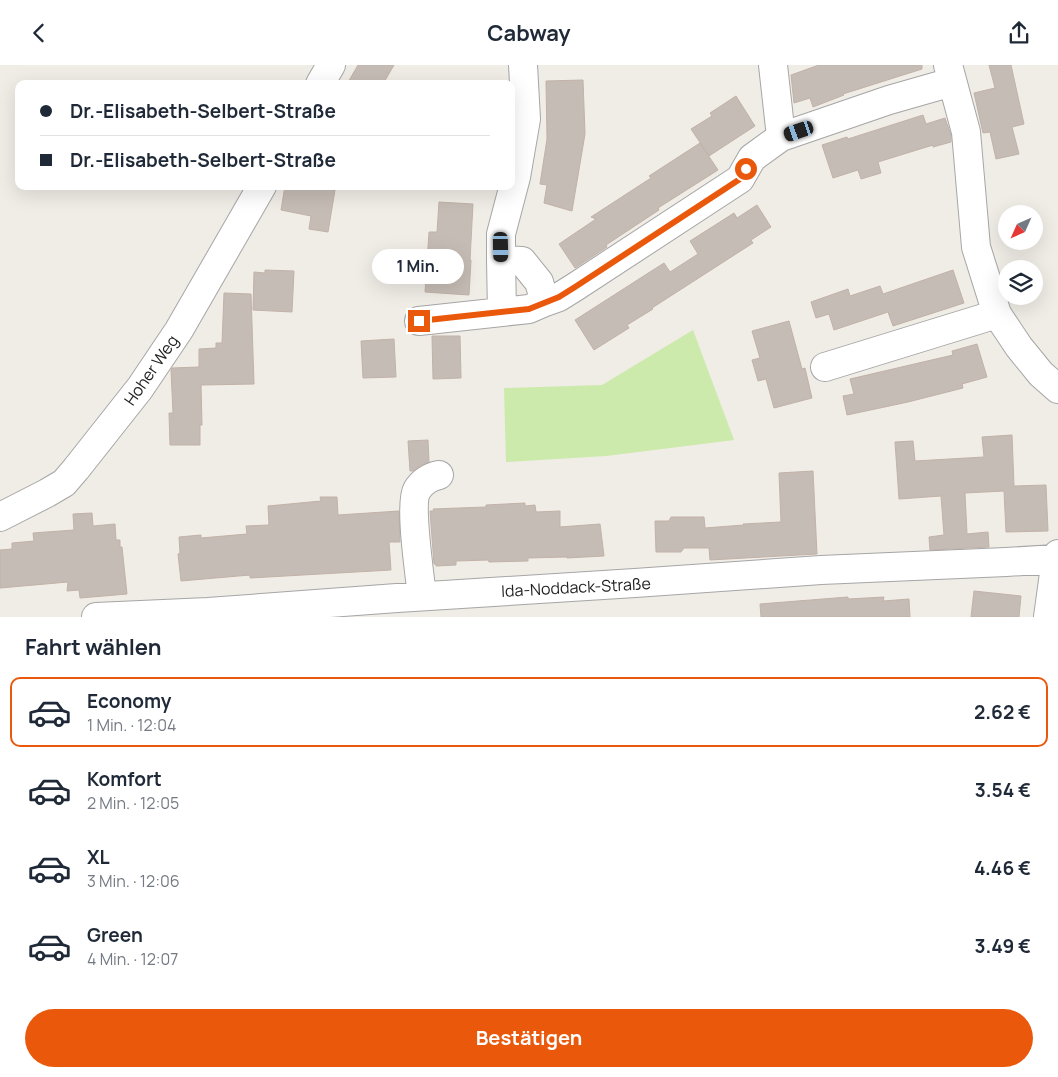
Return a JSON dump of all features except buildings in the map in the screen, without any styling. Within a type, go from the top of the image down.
[{"type":"street","points":[[322,80],[331,65]]},
{"type":"street","points":[[515,182],[526,119],[523,65]]},
{"type":"street","points":[[773,65],[781,137]]},
{"type":"street","points":[[419,321],[529,309],[559,297],[740,179],[752,158],[781,137],[889,100],[950,74],[966,132],[976,247],[997,314],[1019,347],[1041,374],[1058,389]]},
{"type":"street","name":"Hoher Weg","points":[[0,517],[64,483],[76,469],[140,388],[179,330],[260,190]]},
{"type":"street","points":[[502,312],[501,247],[513,190]]},
{"type":"street","points":[[501,247],[522,261],[538,282],[544,302]]},
{"type":"street","points":[[825,367],[997,314]]},
{"type":"street","points":[[422,596],[416,543],[415,495],[422,484],[430,477],[439,475]]},
{"type":"street","points":[[1048,617],[1057,556]]},
{"type":"street","name":"Ida-Noddack-Straße","points":[[96,617],[208,612],[821,570],[996,563],[1057,556]]},
{"type":"green space","points":[[693,330],[734,440],[606,456],[506,462],[504,388],[602,385]]},
{"type":"route","points":[[419,321],[529,309],[559,297],[740,179],[746,169]]}]
